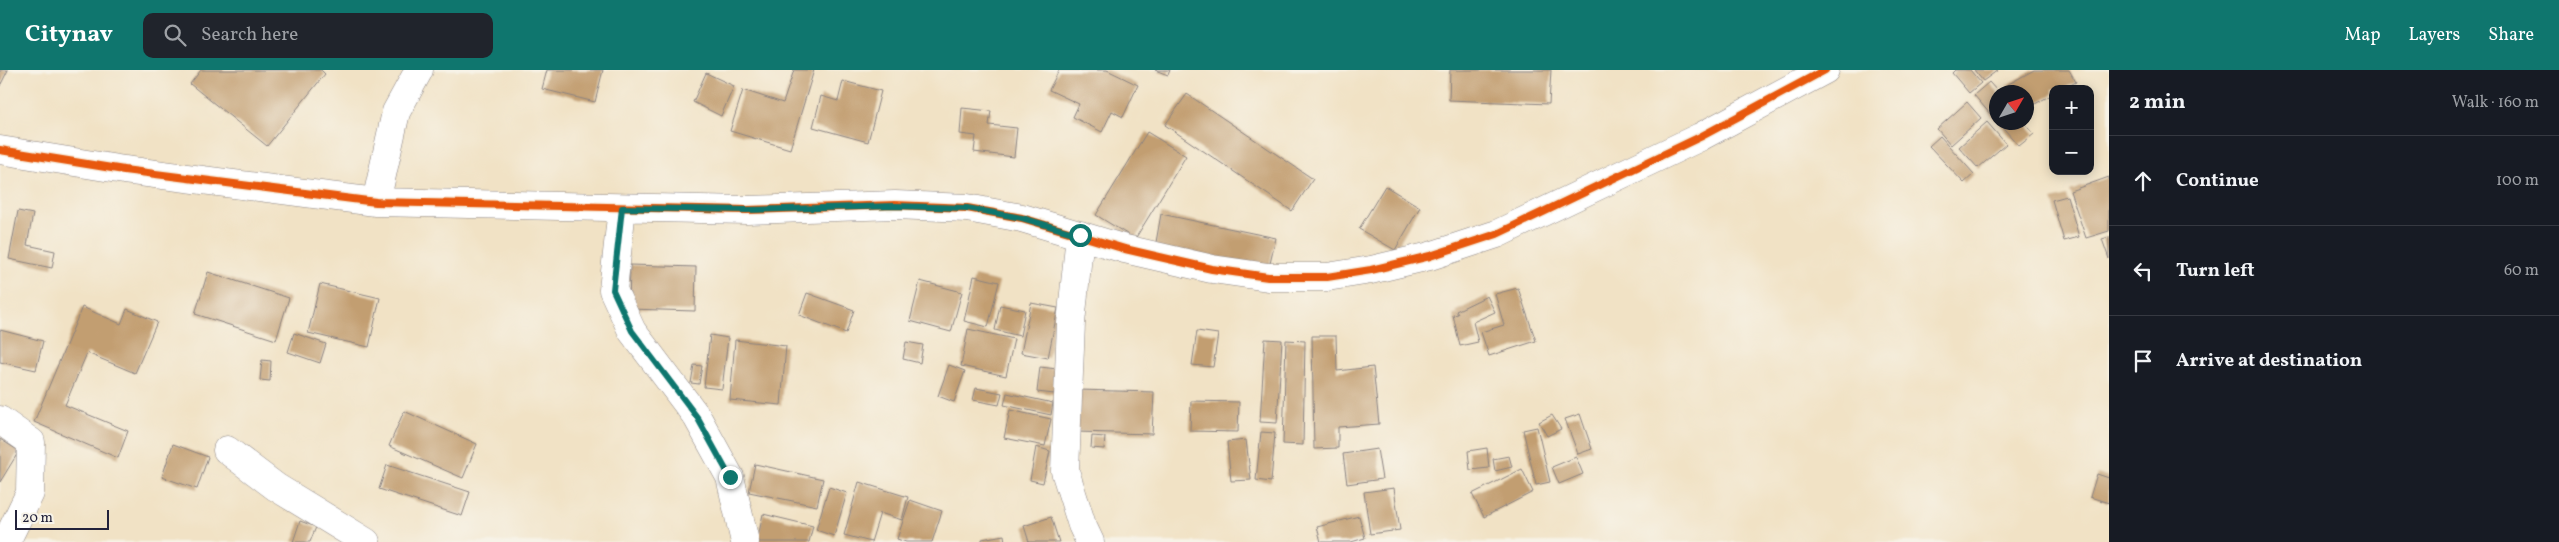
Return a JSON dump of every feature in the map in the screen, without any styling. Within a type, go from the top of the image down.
[{"type":"street","points":[[376,202],[396,112],[419,70]]},
{"type":"street","points":[[0,150],[124,170],[376,202],[747,210],[895,206],[967,208],[1022,218],[1125,249],[1212,269],[1268,277],[1326,277],[1371,270],[1430,256],[1496,234],[1700,137],[1825,70]]},
{"type":"street","points":[[622,208],[613,290],[632,331],[697,417],[730,477],[744,542]]},
{"type":"street","points":[[1080,235],[1071,322],[1065,471],[1082,525],[1090,542]]},
{"type":"street","points":[[0,420],[32,442],[30,493],[6,542]]},
{"type":"street","points":[[227,450],[276,488],[366,542]]},
{"type":"building","points":[[0,70],[8,70],[0,86]]},
{"type":"building","points":[[201,70],[321,70],[325,74],[267,146],[190,84]]},
{"type":"building","points":[[547,70],[603,70],[595,102],[542,89]]},
{"type":"building","points":[[794,70],[814,70],[790,149],[730,131],[743,90],[783,103]]},
{"type":"building","points":[[1059,70],[1107,70],[1138,85],[1123,117],[1112,111],[1102,132],[1073,117],[1079,104],[1049,90]]},
{"type":"building","points":[[1155,70],[1170,70],[1168,75]]},
{"type":"building","points":[[1450,70],[1551,70],[1549,104],[1449,100]]},
{"type":"building","points":[[1955,70],[1970,70],[1981,83],[1969,93],[1952,73]]},
{"type":"building","points":[[1974,70],[1998,70],[1983,81]]},
{"type":"building","points":[[2034,70],[2069,70],[2076,82],[2070,85],[2049,85],[2049,96],[2034,105],[2034,85],[2007,85]]},
{"type":"building","points":[[706,73],[734,86],[721,116],[693,102]]},
{"type":"building","points":[[843,81],[881,91],[868,142],[813,127],[821,96],[838,101]]},
{"type":"building","points":[[1989,82],[1992,85],[1989,85],[1989,113],[1974,95]]},
{"type":"building","points":[[1187,94],[1313,179],[1292,211],[1165,125]]},
{"type":"building","points":[[1967,102],[1981,118],[1951,145],[1937,129]]},
{"type":"building","points":[[962,108],[991,111],[989,125],[1017,128],[1014,157],[974,152],[976,136],[960,134]]},
{"type":"building","points":[[1987,122],[1989,130],[1994,130],[2006,144],[1978,168],[1959,147]]},
{"type":"building","points":[[2005,130],[2031,130],[2034,134],[2019,146]]},
{"type":"building","points":[[1147,132],[1186,156],[1135,239],[1096,215]]},
{"type":"building","points":[[1940,136],[1974,174],[1964,183],[1929,146]]},
{"type":"building","points":[[2109,177],[2109,231],[2086,238],[2070,191]]},
{"type":"building","points":[[1385,186],[1420,207],[1395,250],[1359,229]]},
{"type":"building","points":[[2067,196],[2079,237],[2064,241],[2052,200]]},
{"type":"building","points":[[18,211],[33,214],[27,245],[55,251],[52,268],[9,259]]},
{"type":"building","points":[[1161,214],[1276,238],[1268,272],[1155,248]]},
{"type":"building","points":[[2109,237],[2109,259],[2102,239]]},
{"type":"building","points":[[630,265],[696,267],[695,311],[629,309]]},
{"type":"building","points":[[208,272],[289,298],[276,340],[195,314]]},
{"type":"building","points":[[974,276],[999,282],[988,327],[964,321]]},
{"type":"building","points":[[920,281],[962,292],[951,332],[910,321]]},
{"type":"building","points":[[320,284],[380,298],[369,347],[308,333]]},
{"type":"building","points":[[1518,288],[1536,341],[1489,356],[1481,332],[1504,325],[1495,294]]},
{"type":"building","points":[[807,293],[854,310],[846,333],[799,315]]},
{"type":"building","points":[[1487,296],[1495,312],[1473,322],[1478,342],[1460,346],[1453,315],[1458,314],[1456,311]]},
{"type":"building","points":[[1031,303],[1058,308],[1048,358],[1021,353]]},
{"type":"building","points":[[1000,305],[1025,310],[1020,336],[995,330]]},
{"type":"building","points":[[82,307],[121,324],[127,309],[157,322],[135,373],[87,353],[65,405],[128,431],[118,458],[34,422]]},
{"type":"building","points":[[968,329],[1014,339],[1006,376],[961,366]]},
{"type":"building","points":[[0,330],[43,341],[36,370],[0,362]]},
{"type":"building","points":[[1197,331],[1218,334],[1213,367],[1192,365]]},
{"type":"building","points":[[294,333],[326,344],[320,363],[288,352]]},
{"type":"building","points":[[710,335],[728,338],[722,389],[704,387]]},
{"type":"building","points":[[1312,336],[1336,336],[1337,371],[1373,367],[1379,424],[1338,427],[1338,448],[1314,449]]},
{"type":"building","points":[[1265,339],[1282,340],[1277,423],[1260,422]]},
{"type":"building","points":[[735,340],[786,346],[781,405],[730,400]]},
{"type":"building","points":[[1286,340],[1305,341],[1303,445],[1283,444]]},
{"type":"building","points":[[906,342],[923,345],[920,363],[903,359]]},
{"type":"building","points":[[262,360],[271,361],[270,381],[260,380]]},
{"type":"building","points":[[694,365],[702,366],[699,384],[691,383]]},
{"type":"building","points":[[949,365],[965,371],[954,402],[938,396]]},
{"type":"building","points":[[1040,367],[1057,369],[1054,394],[1037,392]]},
{"type":"building","points":[[976,388],[1002,393],[999,405],[973,400]]},
{"type":"building","points":[[1077,390],[1154,392],[1152,434],[1076,432]]},
{"type":"building","points":[[1007,393],[1053,403],[1051,415],[1004,405]]},
{"type":"building","points":[[1191,401],[1239,402],[1238,432],[1190,431]]},
{"type":"building","points":[[1010,410],[1051,419],[1045,446],[1004,438]]},
{"type":"building","points":[[404,411],[477,444],[463,478],[389,446]]},
{"type":"building","points":[[1580,414],[1592,449],[1578,454],[1565,419]]},
{"type":"building","points":[[1552,415],[1561,429],[1547,436],[1539,422]]},
{"type":"building","points":[[1537,427],[1550,482],[1536,485],[1523,430]]},
{"type":"building","points":[[1261,432],[1275,433],[1271,482],[1256,480]]},
{"type":"building","points":[[1092,436],[1105,437],[1104,449],[1091,448]]},
{"type":"building","points":[[0,439],[19,451],[0,482]]},
{"type":"building","points":[[1246,440],[1251,480],[1231,481],[1227,442]]},
{"type":"building","points":[[173,444],[208,457],[197,489],[162,477]]},
{"type":"building","points":[[1036,447],[1050,451],[1043,483],[1030,480]]},
{"type":"building","points":[[1487,448],[1489,468],[1470,470],[1468,451]]},
{"type":"building","points":[[1377,449],[1382,479],[1347,484],[1343,454]]},
{"type":"building","points":[[1509,456],[1512,467],[1495,471],[1493,459]]},
{"type":"building","points":[[1576,457],[1583,474],[1559,484],[1552,467]]},
{"type":"building","points":[[755,464],[823,479],[817,506],[749,492]]},
{"type":"building","points":[[387,465],[470,492],[462,516],[379,489]]},
{"type":"building","points":[[1522,469],[1533,492],[1484,517],[1472,494]]},
{"type":"building","points":[[2097,474],[2109,478],[2109,503],[2090,497]]},
{"type":"building","points":[[859,482],[908,497],[902,520],[880,513],[871,542],[844,535]]},
{"type":"building","points":[[829,487],[847,493],[834,536],[816,530]]},
{"type":"building","points":[[1394,488],[1400,530],[1370,534],[1364,492]]},
{"type":"building","points":[[910,500],[942,511],[932,542],[906,542],[897,539]]},
{"type":"building","points":[[763,514],[813,526],[809,542],[757,542]]},
{"type":"building","points":[[1359,516],[1365,538],[1351,542],[1321,542],[1317,527]]},
{"type":"building","points":[[1051,517],[1059,542],[1029,542],[1024,526]]},
{"type":"building","points":[[300,521],[316,527],[310,542],[293,542]]},
{"type":"building","points":[[1004,535],[1005,542],[982,542],[982,539]]},
{"type":"cycle path","points":[[0,150],[124,170],[376,202],[747,210],[895,205],[967,208],[1022,218],[1125,249],[1212,269],[1268,277],[1327,277],[1371,270],[1430,256],[1497,234],[1700,137],[1825,70]]},
{"type":"route","points":[[730,477],[697,417],[632,331],[613,290],[622,208],[747,210],[895,206],[967,208],[1022,218],[1080,235]]}]
